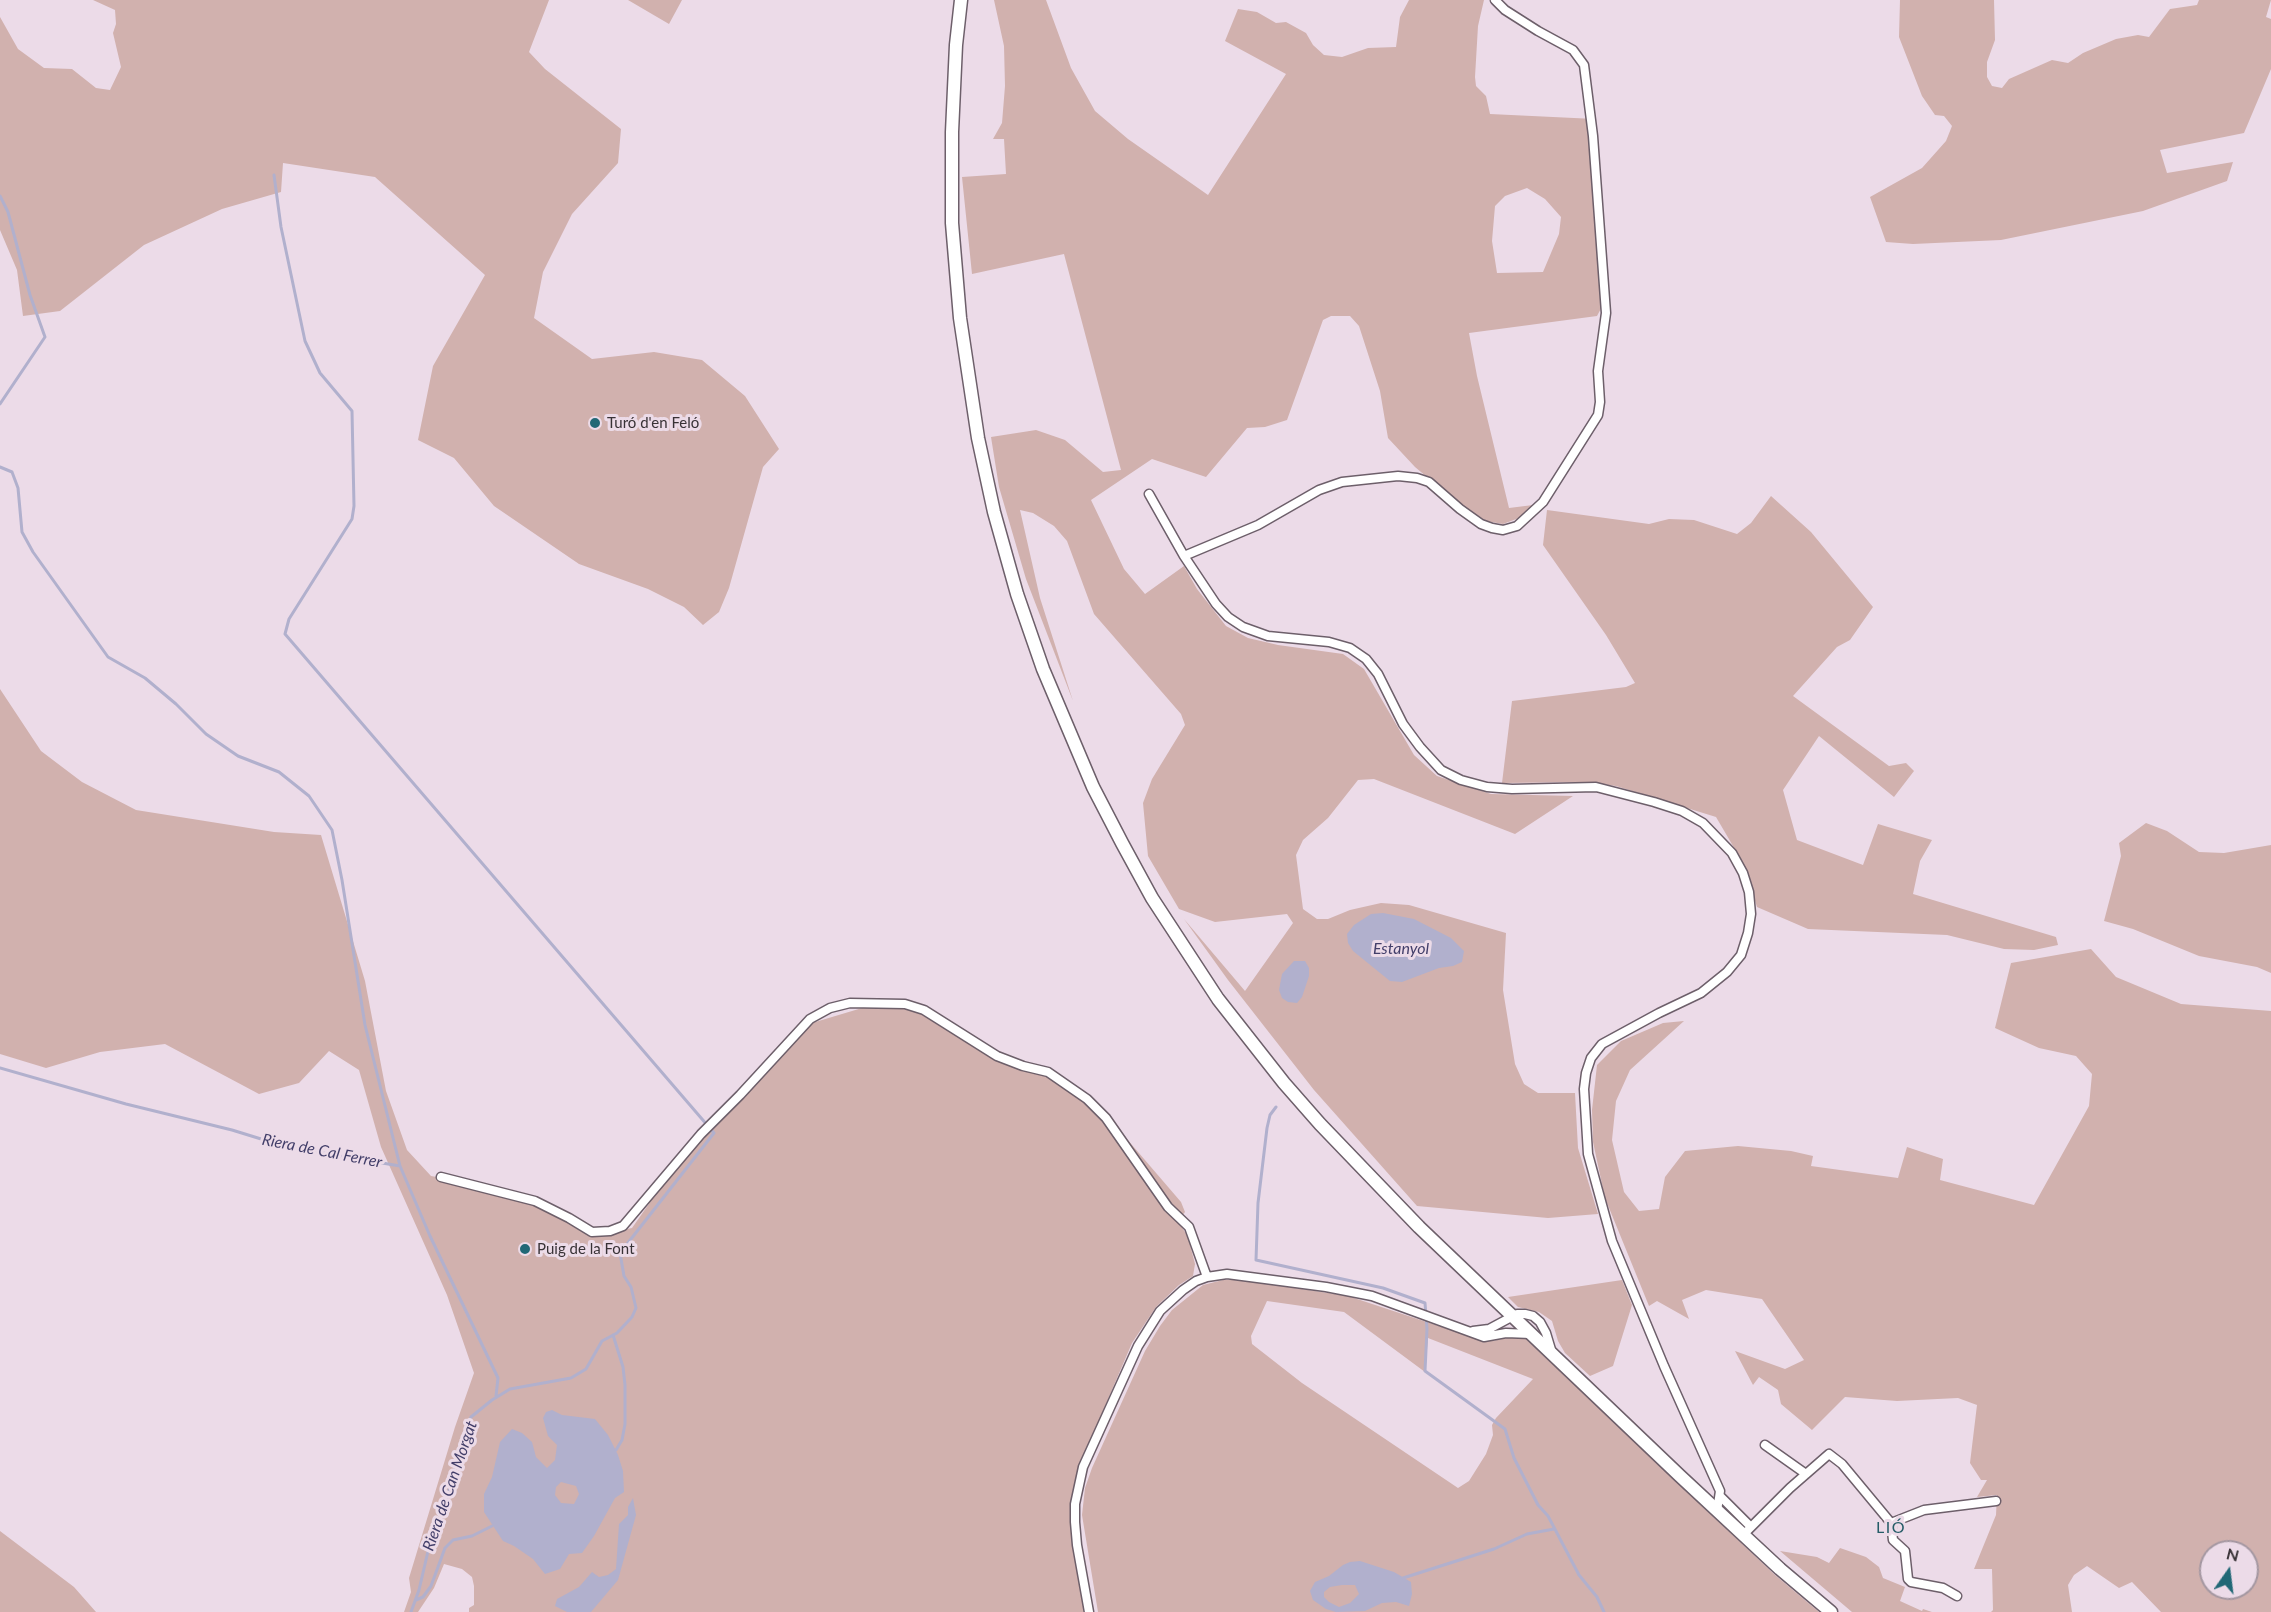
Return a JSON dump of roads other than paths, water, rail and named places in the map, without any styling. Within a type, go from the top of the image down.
[{"type":"main road","points":[[962,0],[952,132],[952,222],[960,318],[978,438],[994,512],[1017,594],[1063,720],[1094,787],[1152,898],[1218,999],[1284,1083],[1320,1124],[1419,1227],[1717,1511],[1746,1530],[1780,1569],[1831,1612]]},
{"type":"main road","points":[[959,16],[968,0]]},
{"type":"street","points":[[1184,556],[1258,525],[1319,490],[1342,482],[1398,476],[1430,482],[1460,509],[1486,526],[1503,530],[1517,525],[1543,502],[1598,415],[1600,402],[1598,371],[1606,313],[1593,136],[1584,64],[1573,50],[1505,10],[1496,0]]},
{"type":"street","points":[[1149,494],[1184,556],[1216,604],[1228,617],[1243,627],[1268,636],[1329,642],[1350,648],[1366,659],[1378,674],[1403,724],[1441,770],[1461,780],[1487,787],[1512,789],[1596,787],[1654,802],[1682,811],[1703,823],[1732,853],[1743,873],[1749,892],[1751,914],[1741,955],[1727,972],[1701,993],[1602,1044],[1591,1058],[1586,1073],[1584,1089],[1588,1154],[1612,1241],[1720,1496],[1746,1530],[1829,1454],[1842,1464],[1891,1522],[1893,1540],[1905,1551],[1908,1579],[1943,1588],[1957,1596]]},
{"type":"street","points":[[441,1177],[535,1201],[592,1232],[610,1231],[623,1226],[700,1134],[740,1095],[810,1018],[830,1008],[850,1003],[905,1004],[924,1010],[997,1056],[1048,1072],[1087,1099],[1106,1118],[1168,1207],[1189,1227],[1207,1277]]},
{"type":"street","points":[[1089,1612],[1075,1522],[1075,1504],[1083,1467],[1138,1346],[1160,1311],[1183,1290],[1207,1277],[1242,1274],[1372,1296],[1484,1336],[1506,1333],[1532,1334]]},
{"type":"street","points":[[1494,1326],[1497,1315],[1496,1300]]},
{"type":"street","points":[[1469,1332],[1489,1329],[1513,1316],[1525,1314],[1533,1316],[1540,1322],[1546,1333],[1552,1353]]},
{"type":"street","points":[[1506,1333],[1513,1316]]},
{"type":"street","points":[[1765,1445],[1806,1474]]},
{"type":"street","points":[[1703,1497],[1716,1483]]},
{"type":"street","points":[[1717,1511],[1720,1496]]},
{"type":"street","points":[[1891,1522],[1924,1510],[1996,1501]]},
{"type":"water","name":"Estanyol","points":[[1383,913],[1414,919],[1451,938],[1464,951],[1462,962],[1402,982],[1390,981],[1353,951],[1348,943],[1347,934],[1354,925],[1371,914]]},
{"type":"water","points":[[1294,961],[1305,961],[1309,968],[1309,976],[1302,997],[1297,1003],[1288,1002],[1282,998],[1279,990],[1282,974]]},
{"type":"water","points":[[552,1410],[562,1415],[595,1419],[608,1435],[618,1455],[623,1471],[624,1492],[615,1498],[582,1553],[569,1554],[560,1569],[545,1574],[533,1559],[503,1541],[484,1512],[484,1494],[492,1477],[500,1442],[512,1429],[522,1433],[532,1442],[536,1457],[547,1468],[555,1460],[557,1445],[548,1436],[543,1418],[546,1412]],"holes":[[[561,1482],[576,1486],[579,1494],[574,1504],[561,1503],[555,1495],[556,1487]]]},
{"type":"water","points":[[633,1498],[636,1515],[618,1580],[591,1612],[567,1612],[555,1606],[557,1599],[579,1587],[592,1572],[599,1577],[608,1575],[616,1569],[619,1524],[628,1515],[628,1507]]},
{"type":"water","points":[[1360,1561],[1394,1572],[1411,1582],[1412,1594],[1409,1606],[1396,1602],[1382,1603],[1365,1611],[1336,1612],[1326,1609],[1313,1600],[1310,1591],[1315,1582],[1350,1562]],"holes":[[[1355,1585],[1359,1594],[1350,1603],[1339,1607],[1324,1597],[1324,1592],[1330,1587]]]},
{"type":"waterway","name":"Riera de Can Morgat","points":[[274,175],[281,227],[305,341],[320,373],[352,411],[354,506],[352,519],[289,619],[285,634],[714,1133],[620,1253],[624,1276],[631,1287],[636,1308],[632,1317],[617,1333],[602,1341],[586,1369],[571,1378],[510,1389],[471,1417],[444,1509],[432,1534],[419,1590],[411,1612]]},
{"type":"waterway","points":[[0,196],[8,212],[30,295],[45,337],[0,404]]},
{"type":"waterway","points":[[0,467],[12,472],[18,488],[22,532],[33,552],[108,657],[145,678],[176,704],[206,734],[238,756],[279,772],[309,796],[332,830],[365,1025],[400,1166]]},
{"type":"waterway","name":"Riera de Cal Ferrer","points":[[0,1068],[287,1147],[400,1166],[430,1236],[498,1378],[496,1396]]},
{"type":"waterway","points":[[1276,1107],[1270,1115],[1267,1128],[1258,1203],[1256,1260],[1383,1288],[1425,1303],[1427,1329],[1425,1371],[1505,1429],[1514,1458],[1538,1505],[1548,1516],[1579,1575],[1597,1597],[1604,1612]]},
{"type":"waterway","points":[[613,1335],[623,1367],[625,1385],[625,1424],[622,1440],[616,1450]]},
{"type":"waterway","name":"Riera de Can Morgat","points":[[416,1600],[423,1597],[431,1586],[445,1548],[453,1540],[472,1536],[492,1526]]},
{"type":"waterway","points":[[1403,1578],[1494,1549],[1527,1534],[1554,1529]]},
{"type":"place","name":"Turó d'en Feló","points":[[595,423]]},
{"type":"place","name":"Puig de la Font","points":[[525,1249]]},
{"type":"district","name":"LIÓ","points":[[1891,1528]]}]
